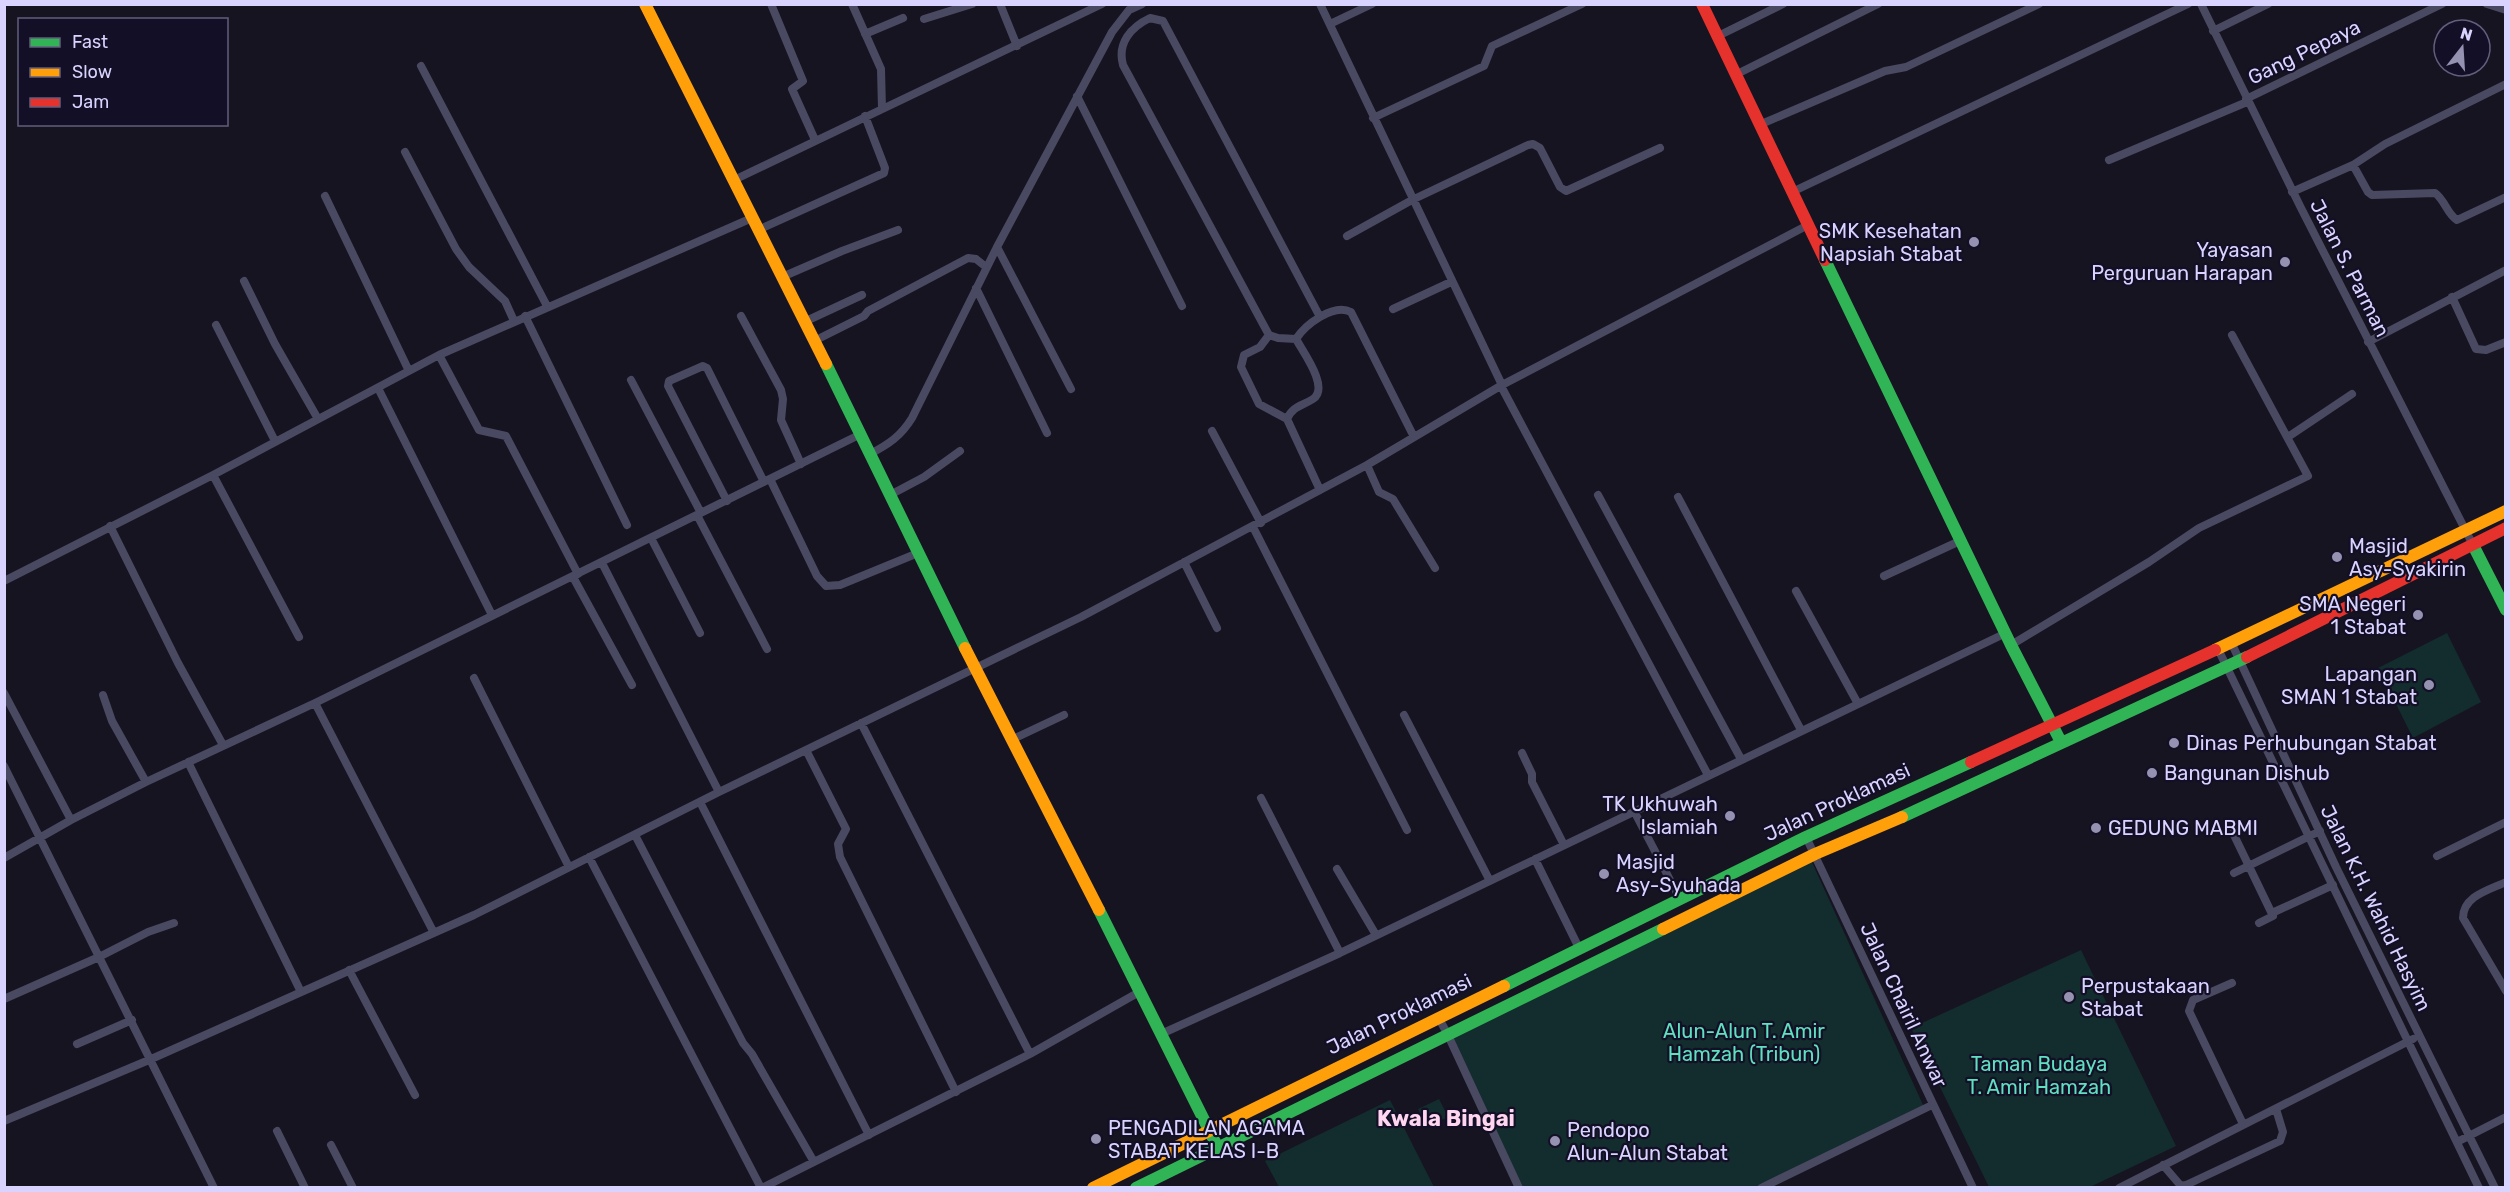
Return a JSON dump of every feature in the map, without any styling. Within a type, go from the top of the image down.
[{"type":"street","points":[[645,4],[861,434],[975,669],[1141,991],[1218,1148]]},
{"type":"street","points":[[771,4],[803,81],[792,89],[814,141]]},
{"type":"street","points":[[852,4],[881,69],[882,109]]},
{"type":"street","points":[[924,19],[953,7],[972,4]]},
{"type":"street","points":[[1000,4],[1017,46]]},
{"type":"street","points":[[734,180],[1102,4]]},
{"type":"street","points":[[870,454],[891,443],[903,433],[985,266],[1077,96],[1120,19],[1129,10],[1142,4]]},
{"type":"street","points":[[1320,4],[1501,386],[1708,775]]},
{"type":"street","points":[[1330,24],[1372,4]]},
{"type":"street","points":[[1373,118],[1484,66],[1492,46],[1582,4]]},
{"type":"street","points":[[1702,4],[2011,645],[2061,742]]},
{"type":"street","points":[[1716,37],[1783,4]]},
{"type":"street","points":[[1735,75],[1878,4]]},
{"type":"street","points":[[1759,125],[1885,71],[1906,67],[2039,4]]},
{"type":"street","points":[[1792,192],[2188,4]]},
{"type":"street","name":"Jalan S. Parman","points":[[2201,4],[2292,192],[2473,545]]},
{"type":"street","points":[[2213,31],[2268,4]]},
{"type":"street","name":"Gang Pepaya","points":[[2109,160],[2247,100],[2442,4]]},
{"type":"street","points":[[2487,4],[2505,10]]},
{"type":"street","points":[[865,34],[903,18]]},
{"type":"street","points":[[1296,339],[1269,335],[1124,65],[1121,57],[1126,38],[1131,30],[1150,18],[1163,21],[1320,317]]},
{"type":"street","points":[[421,66],[547,306]]},
{"type":"street","points":[[2292,192],[2353,165],[2385,144],[2505,84]]},
{"type":"street","points":[[1077,96],[1182,306]]},
{"type":"street","points":[[4,580],[213,475],[439,355],[547,306],[884,173],[885,168],[865,116]]},
{"type":"street","points":[[1347,236],[1412,200],[1533,144],[1540,148],[1560,187],[1566,191],[1660,148]]},
{"type":"street","points":[[405,152],[456,249],[469,267],[505,301],[514,321]]},
{"type":"street","points":[[2353,165],[2372,195],[2435,194],[2440,197],[2452,217],[2457,220],[2505,197]]},
{"type":"street","points":[[325,196],[409,371]]},
{"type":"street","points":[[4,1121],[149,1060],[434,933],[1081,617],[1367,465],[1501,386],[1808,225]]},
{"type":"street","points":[[782,277],[842,250],[898,230]]},
{"type":"street","points":[[997,247],[1071,389]]},
{"type":"street","points":[[814,341],[968,258],[976,259],[985,266]]},
{"type":"street","points":[[2368,342],[2505,270]]},
{"type":"street","points":[[244,281],[318,419]]},
{"type":"street","points":[[1393,309],[1451,282]]},
{"type":"street","points":[[976,288],[1047,433]]},
{"type":"street","points":[[804,322],[862,295]]},
{"type":"street","points":[[2452,297],[2476,349],[2486,350],[2505,342]]},
{"type":"street","points":[[1296,339],[1307,324],[1320,317],[1341,309],[1351,312],[1414,437]]},
{"type":"street","points":[[525,316],[627,525]]},
{"type":"street","points":[[741,316],[781,390],[783,399],[781,420],[801,464]]},
{"type":"street","points":[[216,325],[275,441]]},
{"type":"street","points":[[1269,335],[1260,347],[1244,355],[1241,367],[1259,404],[1287,419],[1320,490]]},
{"type":"street","points":[[2011,645],[2149,562],[2199,528],[2308,476],[2232,335]]},
{"type":"street","points":[[1287,419],[1293,409],[1313,399],[1318,390],[1317,378],[1296,339]]},
{"type":"street","points":[[439,355],[479,430],[506,436],[576,577],[580,590],[632,685]]},
{"type":"street","points":[[727,501],[668,386],[669,381],[703,366],[707,368],[818,576],[826,586],[840,585],[918,553]]},
{"type":"street","points":[[631,380],[704,529],[767,649]]},
{"type":"street","points":[[378,388],[492,615]]},
{"type":"street","points":[[2288,437],[2352,394]]},
{"type":"street","points":[[1212,431],[1407,830]]},
{"type":"street","points":[[4,858],[71,820],[146,782],[315,703],[492,615],[654,544],[727,501],[861,434]]},
{"type":"street","points":[[890,495],[924,477],[960,451]]},
{"type":"street","points":[[1367,465],[1379,492],[1393,498],[1435,568]]},
{"type":"street","points":[[213,475],[299,637]]},
{"type":"street","points":[[1598,495],[1741,759]]},
{"type":"street","points":[[1678,497],[1801,730]]},
{"type":"street","name":"Jalan Proklamasi","points":[[1093,1188],[1806,837],[2218,649],[2505,510]]},
{"type":"street","points":[[110,526],[178,663],[223,745]]},
{"type":"street","name":"Jalan Proklamasi","points":[[1136,1188],[1815,854],[1890,823],[2240,660],[2505,528]]},
{"type":"street","points":[[1884,576],[1962,540]]},
{"type":"street","points":[[654,544],[700,633]]},
{"type":"street","points":[[2473,545],[2505,610]]},
{"type":"street","points":[[1184,562],[1217,628]]},
{"type":"street","points":[[603,565],[719,792]]},
{"type":"street","points":[[1796,591],[1857,702]]},
{"type":"street","points":[[1161,1034],[1340,953],[1857,702],[2006,633]]},
{"type":"street","name":"Jalan K.H. Wahid Hasyim","points":[[2231,642],[2320,831],[2494,1188]]},
{"type":"street","name":"Jalan K.H. Wahid Hasyim","points":[[2218,649],[2479,1188]]},
{"type":"street","points":[[474,678],[569,867]]},
{"type":"street","points":[[4,693],[71,820]]},
{"type":"street","points":[[103,695],[112,721],[146,782]]},
{"type":"street","points":[[315,703],[434,933]]},
{"type":"street","points":[[1011,740],[1064,715]]},
{"type":"street","points":[[1404,715],[1490,881]]},
{"type":"street","points":[[861,723],[1030,1054]]},
{"type":"street","points":[[806,750],[846,830],[838,844],[840,857],[956,1092]]},
{"type":"street","points":[[1522,753],[1532,774],[1532,782],[1564,845]]},
{"type":"street","points":[[188,762],[301,992]]},
{"type":"street","points":[[4,766],[214,1188]]},
{"type":"street","points":[[1261,798],[1340,953]]},
{"type":"street","points":[[700,802],[869,1135]]},
{"type":"street","points":[[1634,811],[1680,899]]},
{"type":"street","points":[[2437,856],[2505,822]]},
{"type":"street","points":[[2234,873],[2320,831]]},
{"type":"street","points":[[2233,833],[2272,913]]},
{"type":"street","points":[[635,835],[743,1043],[752,1054],[814,1162]]},
{"type":"street","name":"Jalan Chairil Anwar","points":[[1806,837],[1973,1188]]},
{"type":"street","points":[[589,857],[761,1188],[1030,1054],[1141,991]]},
{"type":"street","points":[[1535,859],[1579,948]]},
{"type":"street","points":[[1337,869],[1376,935]]},
{"type":"street","points":[[2505,882],[2474,898],[2466,905],[2463,918],[2505,991]]},
{"type":"street","points":[[2259,922],[2273,916],[2272,913],[2333,885]]},
{"type":"street","points":[[4,999],[99,957],[148,932],[174,923]]},
{"type":"street","points":[[349,970],[415,1095]]},
{"type":"street","points":[[2232,983],[2193,1000],[2189,1011],[2243,1124]]},
{"type":"street","points":[[1438,1017],[1448,1033],[1519,1188]]},
{"type":"street","points":[[77,1044],[132,1020]]},
{"type":"street","points":[[2119,1188],[2420,1035]]},
{"type":"street","points":[[1761,1188],[1932,1105]]},
{"type":"street","points":[[2163,1165],[2181,1186],[2186,1185],[2280,1141],[2283,1132],[2276,1109]]},
{"type":"street","points":[[2457,1142],[2505,1117]]},
{"type":"street","points":[[277,1131],[306,1188]]},
{"type":"street","points":[[331,1145],[353,1188]]},
{"type":"green space","name":"Lapangan SMAN 1 Stabat","points":[[2447,633],[2481,702],[2413,738],[2378,668]]},
{"type":"green space","name":"Alun-Alun T. Amir Hamzah (Tribun)","points":[[1810,858],[1924,1107],[1756,1187],[1522,1187],[1451,1034]]},
{"type":"green space","name":"Taman Budaya T. Amir Hamzah","points":[[2081,950],[2176,1146],[2090,1187],[1989,1187],[1911,1028]]},
{"type":"green space","points":[[1439,1099],[1448,1117],[1427,1127],[1418,1109]]},
{"type":"green space","points":[[1390,1100],[1434,1187],[1279,1187],[1265,1161]]},
{"type":"traffic: fast","points":[[1825,260],[2011,645],[2061,742]]},
{"type":"traffic: fast","points":[[826,364],[965,648]]},
{"type":"traffic: fast","points":[[2473,545],[2506,610]]},
{"type":"traffic: fast","points":[[1902,817],[2247,657]]},
{"type":"traffic: fast","points":[[1504,986],[1806,837],[1971,762]]},
{"type":"traffic: fast","points":[[1099,910],[1218,1148]]},
{"type":"traffic: fast","points":[[1136,1188],[1663,929]]},
{"type":"traffic: slow","points":[[645,4],[826,364]]},
{"type":"traffic: slow","points":[[2215,650],[2506,511]]},
{"type":"traffic: slow","points":[[965,648],[1099,910]]},
{"type":"traffic: slow","points":[[1663,929],[1815,854],[1902,817]]},
{"type":"traffic: slow","points":[[1093,1188],[1504,986]]},
{"type":"traffic: jam","points":[[1702,4],[1825,260]]},
{"type":"traffic: jam","points":[[2247,657],[2506,528]]},
{"type":"traffic: jam","points":[[1971,762],[2215,650]]},
{"type":"place","name":"SMK Kesehatan Napsiah Stabat","points":[[1974,242]]},
{"type":"place","name":"Yayasan Perguruan Harapan","points":[[2285,262]]},
{"type":"place","name":"Masjid Asy-Syakirin","points":[[2337,557]]},
{"type":"place","name":"SMA Negeri 1 Stabat","points":[[2418,615]]},
{"type":"place","name":"Lapangan SMAN 1 Stabat","points":[[2429,685]]},
{"type":"place","name":"Dinas Perhubungan Stabat","points":[[2174,743]]},
{"type":"place","name":"Bangunan Dishub","points":[[2152,773]]},
{"type":"place","name":"TK Ukhuwah Islamiah","points":[[1730,816]]},
{"type":"place","name":"GEDUNG MABMI","points":[[2096,828]]},
{"type":"place","name":"Masjid Asy-Syuhada","points":[[1604,874]]},
{"type":"place","name":"Perpustakaan Stabat","points":[[2069,997]]},
{"type":"place","name":"PENGADILAN AGAMA STABAT KELAS I-B","points":[[1096,1139]]},
{"type":"place","name":"Pendopo Alun-Alun Stabat","points":[[1555,1141]]},
{"type":"district","name":"Kwala Bingai","points":[[1446,1118]]}]
